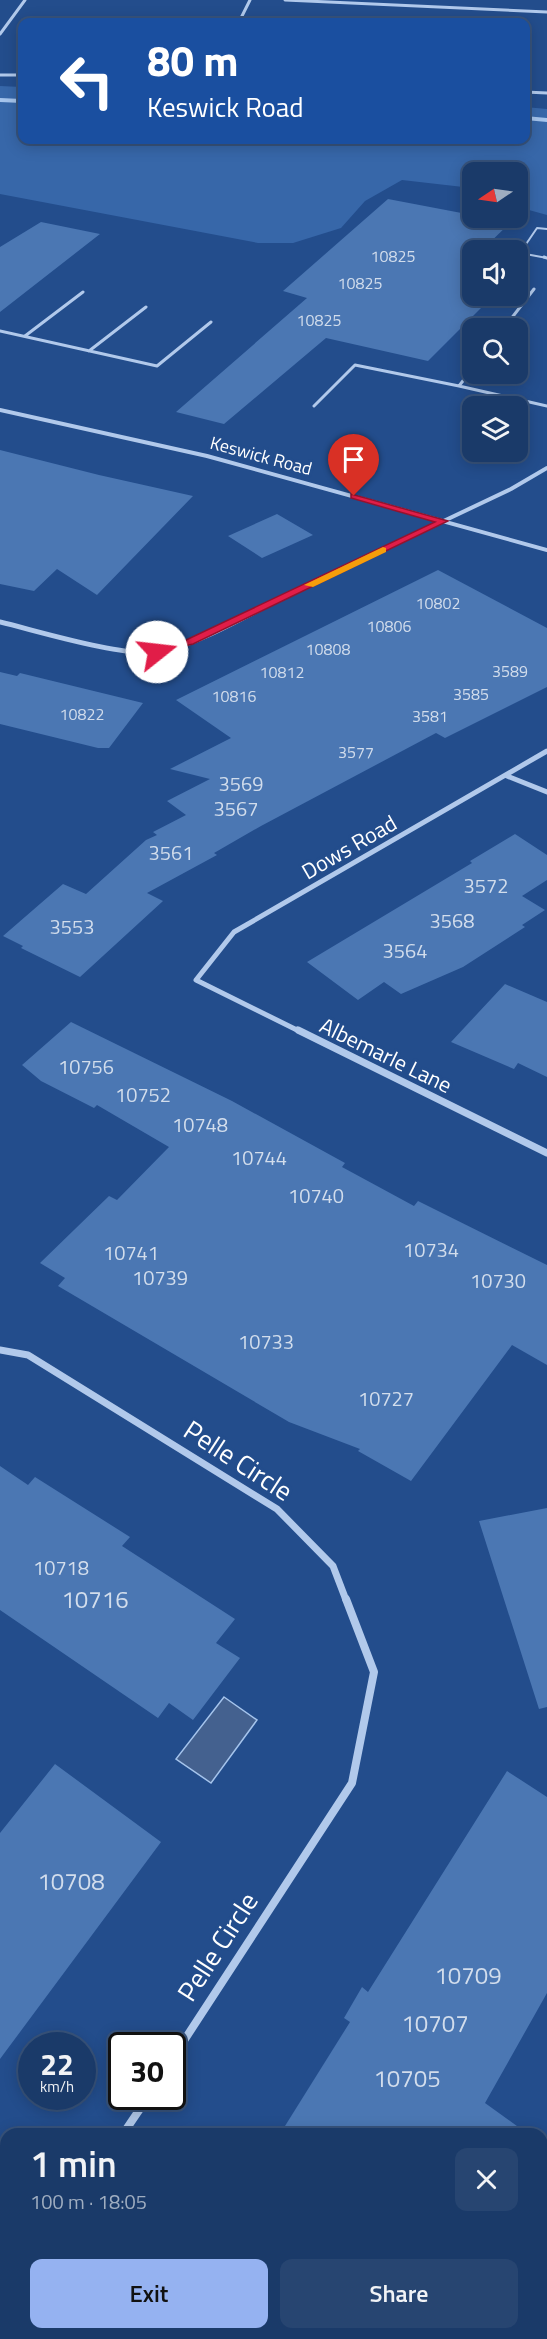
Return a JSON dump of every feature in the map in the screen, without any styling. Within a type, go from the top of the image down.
[{"type":"street","points":[[0,34],[25,0]]},
{"type":"street","points":[[241,18],[250,0]]},
{"type":"street","points":[[285,0],[547,12]]},
{"type":"street","points":[[488,8],[491,0]]},
{"type":"street","points":[[0,75],[18,75]]},
{"type":"street","points":[[530,92],[547,93]]},
{"type":"street","name":"Keswick Road","points":[[0,410],[144,440],[547,550]]},
{"type":"street","points":[[0,622],[131,652],[157,652],[189,642],[511,489],[547,468]]},
{"type":"street","name":"Dows Road","points":[[211,988],[196,980],[234,932],[547,751]]},
{"type":"street","points":[[507,776],[547,792]]},
{"type":"street","name":"Albemarle Lane","points":[[211,988],[547,1153]]},
{"type":"street","name":"Pelle Circle","points":[[0,1350],[28,1355],[277,1509],[333,1566],[374,1672],[352,1783],[186,2038]]},
{"type":"street","points":[[127,2128],[139,2110]]},
{"type":"lane","points":[[547,229],[537,228],[520,253],[547,258]]},
{"type":"lane","points":[[512,318],[534,289]]},
{"type":"lane","points":[[25,336],[83,291]]},
{"type":"lane","points":[[89,351],[146,307]]},
{"type":"lane","points":[[0,331],[157,366],[211,322]]},
{"type":"lane","points":[[314,406],[355,365],[547,406]]},
{"type":"lane","points":[[459,386],[462,382]]},
{"type":"shaded area","points":[[0,86],[18,87],[18,144],[530,144],[530,107],[547,109],[547,215],[528,210],[528,162],[462,162],[462,187],[402,180],[365,201],[341,228],[293,243],[258,243],[0,194]]},
{"type":"shaded area","points":[[224,1697],[257,1720],[211,1783],[176,1759]]},
{"type":"building","points":[[388,199],[462,213],[462,228],[505,228],[492,240],[462,240],[462,306],[483,306],[471,318],[462,318],[462,327],[428,361],[326,338],[224,424],[176,412],[307,298],[283,291]]},
{"type":"building","points":[[41,222],[100,234],[0,312],[0,247]]},
{"type":"building","points":[[0,450],[193,496],[97,595],[57,569],[34,591],[0,584]]},
{"type":"building","points":[[277,514],[313,535],[262,558],[228,536]]},
{"type":"building","points":[[438,570],[547,628],[547,687],[445,738],[436,733],[261,826],[214,853],[217,855],[147,893],[163,901],[80,977],[21,948],[23,946],[3,936],[63,884],[86,894],[146,840],[157,835],[153,832],[186,815],[167,801],[210,779],[170,769],[231,738],[176,700]]},
{"type":"building","points":[[0,672],[17,676],[20,673],[143,703],[109,748],[98,748],[0,724]]},
{"type":"building","points":[[515,834],[547,855],[547,880],[522,896],[545,910],[522,925],[525,927],[463,967],[401,994],[384,982],[358,1000],[307,962],[472,863],[470,861]]},
{"type":"building","points":[[505,984],[547,1002],[547,1077],[518,1063],[514,1069],[451,1042]]},
{"type":"building","points":[[71,1022],[232,1101],[345,1163],[342,1167],[414,1206],[418,1201],[547,1265],[547,1365],[512,1345],[411,1481],[358,1451],[360,1449],[289,1422],[58,1286],[65,1278],[40,1263],[109,1196],[117,1200],[169,1147],[97,1105],[94,1108],[41,1081],[22,1065]]},
{"type":"building","points":[[0,1466],[28,1485],[35,1477],[130,1537],[122,1546],[235,1619],[216,1643],[240,1658],[193,1720],[169,1703],[158,1718],[0,1610]]},
{"type":"building","points":[[547,1508],[547,1707],[539,1709],[479,1521]]},
{"type":"building","points":[[55,1764],[161,1842],[0,2059],[0,1833]]},
{"type":"building","points":[[507,1771],[547,1797],[547,1993],[485,2103],[520,2128],[284,2128],[350,2022],[344,2018],[362,1987],[368,1992]]},
{"type":"waterway","points":[[0,100],[18,101]]},
{"type":"waterway","points":[[530,118],[547,120]]},
{"type":"slow traffic","points":[[309,585],[383,550]]},
{"type":"route","points":[[157,652],[189,642],[443,521],[354,496]]}]
